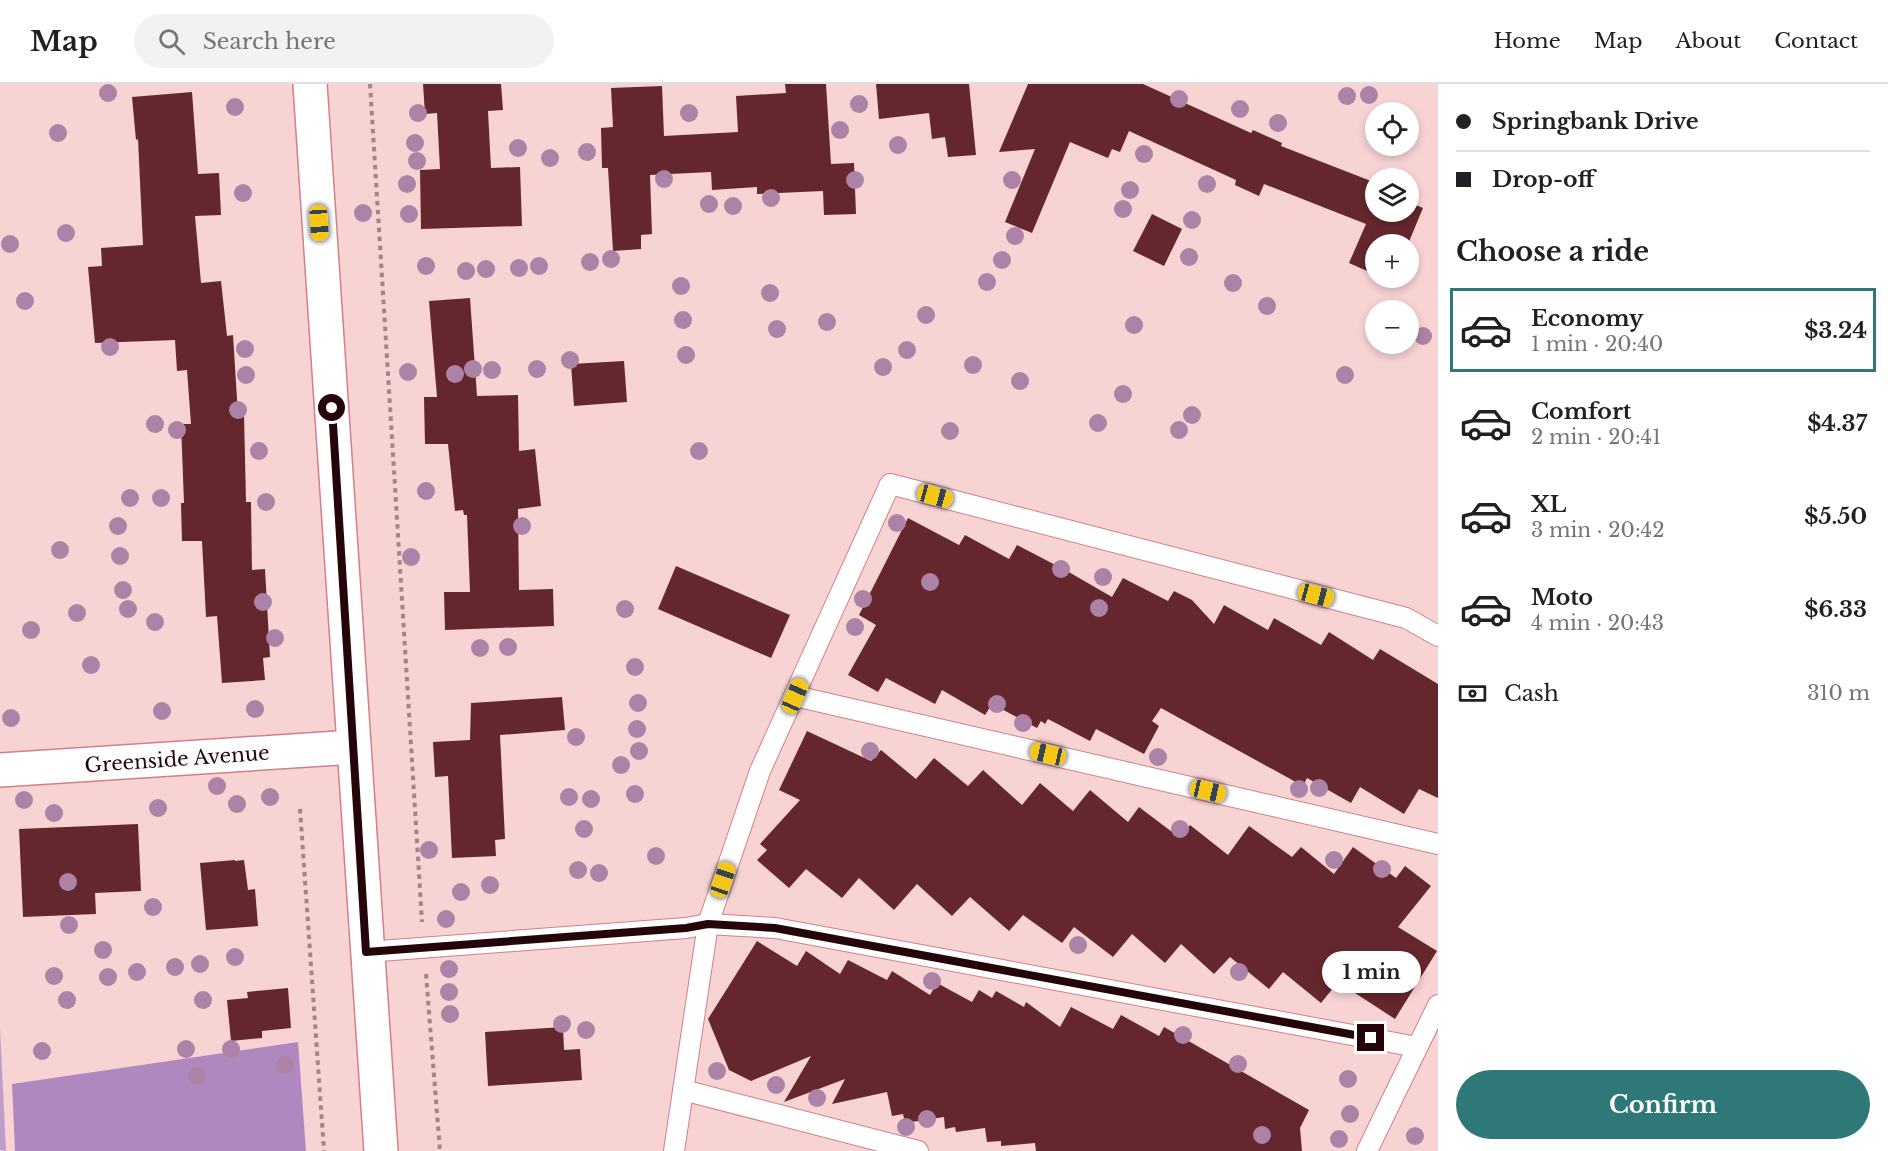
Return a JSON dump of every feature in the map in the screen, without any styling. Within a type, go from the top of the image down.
[{"type":"main road","points":[[310,84],[381,1151]]},
{"type":"main road","name":"Greenside Avenue","points":[[0,770],[354,747]]},
{"type":"lane","points":[[674,1151],[708,924],[760,771],[890,484],[1406,618],[1438,636]]},
{"type":"lane","points":[[795,696],[1438,844]]},
{"type":"lane","points":[[366,952],[686,928],[708,924],[775,928],[1417,1047]]},
{"type":"lane","points":[[1367,1151],[1438,1005]]},
{"type":"lane","points":[[683,1090],[918,1151]]},
{"type":"path","points":[[370,84],[423,948],[440,1151]]},
{"type":"path","points":[[300,809],[324,1151]]},
{"type":"shaded area","points":[[0,1028],[6,1151],[0,1150]]},
{"type":"shaded area","points":[[298,1042],[306,1151],[15,1151],[12,1084]]},
{"type":"building","points":[[423,84],[501,84],[503,110],[488,111],[491,168],[520,167],[522,226],[421,229],[420,170],[440,169],[437,113],[425,114]]},
{"type":"building","points":[[785,84],[826,84],[831,164],[854,163],[856,214],[824,215],[823,191],[757,194],[757,187],[712,190],[711,172],[650,175],[652,234],[641,235],[641,249],[613,251],[608,168],[602,168],[601,128],[613,127],[611,88],[662,86],[664,136],[738,132],[736,96],[786,93]]},
{"type":"building","points":[[876,84],[969,84],[976,155],[948,157],[945,137],[932,139],[929,113],[879,119]]},
{"type":"building","points":[[1028,84],[1143,84],[1251,133],[1253,130],[1282,143],[1281,146],[1365,179],[1365,222],[1417,222],[1412,234],[1365,234],[1365,270],[1349,263],[1366,224],[1264,184],[1259,196],[1235,185],[1236,180],[1129,131],[1120,152],[1112,149],[1108,158],[1070,142],[1032,233],[1005,222],[1035,149],[999,152]]},
{"type":"building","points":[[192,92],[198,174],[219,173],[221,215],[195,216],[201,283],[221,281],[227,336],[233,335],[238,415],[244,415],[246,502],[251,502],[252,570],[265,569],[270,657],[263,658],[265,680],[222,683],[217,616],[206,617],[202,541],[182,541],[181,503],[184,503],[181,424],[191,424],[187,370],[177,371],[175,340],[95,343],[88,267],[102,266],[101,248],[143,245],[138,139],[136,140],[132,97]]},
{"type":"building","points":[[1419,206],[1423,208],[1419,218]]},
{"type":"building","points":[[1152,214],[1182,229],[1164,266],[1133,251]]},
{"type":"building","points":[[470,298],[477,396],[518,395],[519,451],[535,449],[541,506],[518,509],[519,590],[553,589],[554,626],[445,630],[444,592],[470,592],[467,515],[464,515],[463,510],[455,511],[448,444],[425,444],[424,397],[437,397],[429,301]]},
{"type":"building","points":[[624,361],[627,402],[574,406],[571,364]]},
{"type":"building","points":[[908,518],[959,545],[965,535],[1009,559],[1017,545],[1112,597],[1123,578],[1168,601],[1174,591],[1192,600],[1214,624],[1224,605],[1268,630],[1274,618],[1321,645],[1329,632],[1373,660],[1380,649],[1438,684],[1438,798],[1419,789],[1404,814],[1360,787],[1351,803],[1307,778],[1303,786],[1161,708],[1152,721],[1159,726],[1144,754],[1096,729],[1090,741],[1048,719],[1045,724],[1041,721],[1037,728],[992,704],[985,715],[942,690],[935,704],[886,678],[878,692],[848,675],[876,625],[859,615]]},
{"type":"building","points":[[676,566],[790,615],[771,658],[658,609]]},
{"type":"building","points":[[562,697],[565,730],[500,735],[505,839],[495,840],[496,856],[452,858],[448,776],[435,777],[433,742],[470,740],[471,703]]},
{"type":"building","points":[[807,731],[871,761],[881,750],[916,779],[934,758],[968,786],[983,770],[1022,805],[1040,783],[1073,811],[1090,790],[1128,822],[1139,807],[1180,838],[1190,825],[1228,855],[1249,826],[1292,857],[1301,847],[1334,874],[1353,847],[1396,878],[1405,866],[1431,886],[1398,927],[1437,951],[1395,1019],[1338,982],[1321,1003],[1283,972],[1269,989],[1230,957],[1214,974],[1181,944],[1165,963],[1132,934],[1113,957],[1074,927],[1062,943],[1023,915],[1009,931],[970,897],[952,916],[917,884],[894,910],[859,878],[842,898],[806,869],[789,888],[757,860],[767,850],[760,844],[800,800],[779,790]]},
{"type":"building","points":[[138,824],[141,891],[95,893],[96,914],[23,917],[19,829]]},
{"type":"building","points":[[244,860],[248,890],[255,889],[258,926],[206,930],[200,863]]},
{"type":"building","points":[[757,941],[797,966],[806,951],[840,974],[848,960],[887,980],[892,971],[930,995],[937,983],[972,1002],[979,990],[992,998],[996,991],[1024,1007],[1026,1002],[1060,1027],[1071,1007],[1113,1029],[1121,1015],[1159,1036],[1164,1027],[1309,1110],[1300,1128],[1302,1151],[1036,1151],[1035,1143],[1001,1146],[1001,1141],[987,1142],[985,1128],[956,1132],[955,1127],[945,1129],[944,1117],[905,1123],[903,1114],[892,1116],[887,1092],[832,1104],[845,1079],[784,1102],[811,1056],[751,1081],[729,1070],[708,1019]]},
{"type":"building","points":[[288,988],[291,1028],[262,1031],[262,1038],[231,1041],[227,1000],[248,998],[247,992]]},
{"type":"building","points":[[563,1027],[564,1050],[580,1049],[582,1080],[488,1086],[485,1032]]},
{"type":"route","points":[[332,408],[366,952],[686,928],[708,924],[775,928],[1371,1038]]}]
